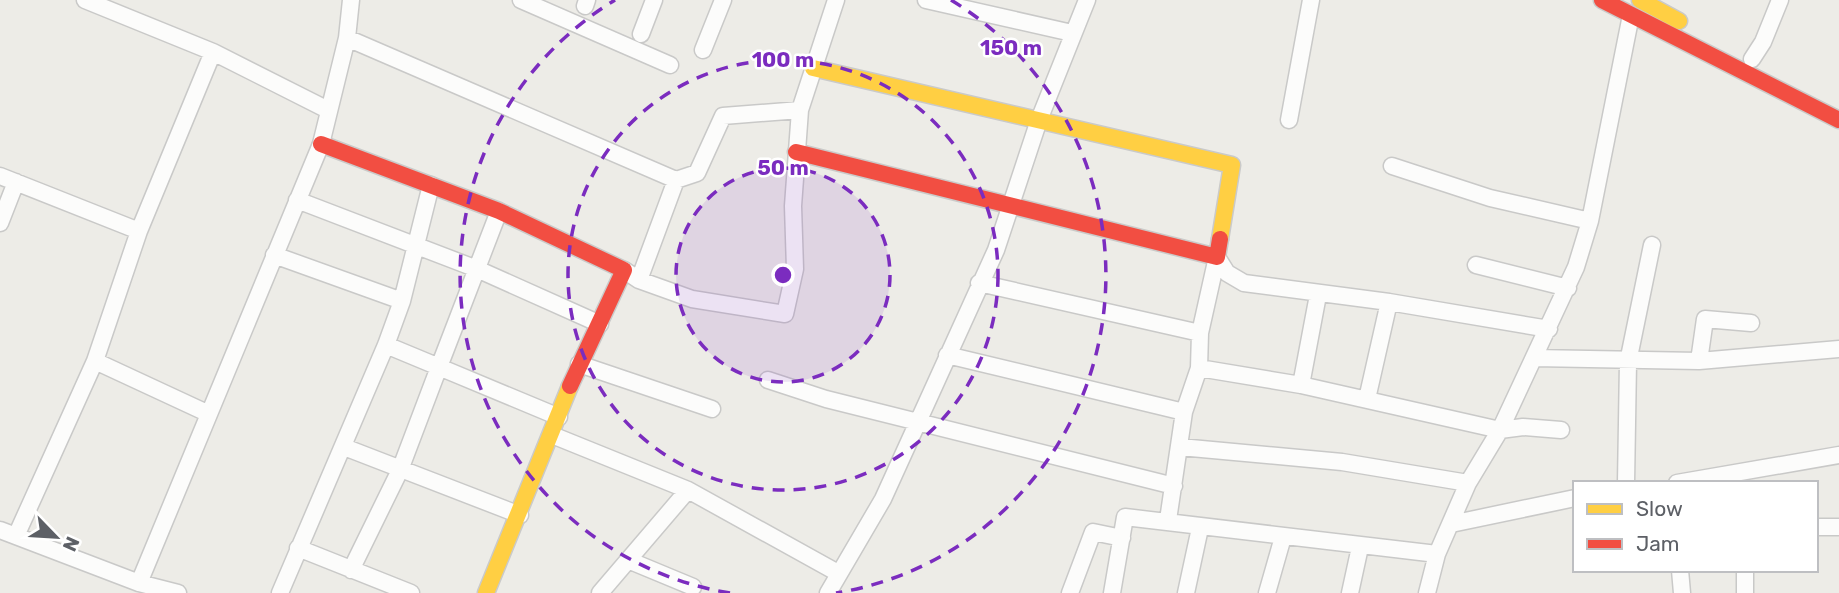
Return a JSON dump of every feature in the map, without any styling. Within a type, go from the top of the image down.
[{"type":"street","points":[[85,0],[213,51],[327,110]]},
{"type":"street","points":[[139,583],[321,144],[327,110],[347,38],[351,0]]},
{"type":"street","points":[[521,0],[670,65]]},
{"type":"street","points":[[641,34],[654,0]]},
{"type":"street","points":[[704,50],[723,0]]},
{"type":"street","points":[[321,144],[499,211],[625,270],[639,280],[692,299],[785,314],[795,269],[796,152],[800,110],[836,0]]},
{"type":"street","points":[[926,0],[1072,33]]},
{"type":"street","points":[[828,593],[883,499],[996,250],[1039,120],[1087,0]]},
{"type":"street","points":[[1289,120],[1311,0]]},
{"type":"street","points":[[1602,0],[1839,120]]},
{"type":"street","points":[[1640,0],[1752,60],[1839,102]]},
{"type":"street","points":[[1752,60],[1763,42],[1780,0]]},
{"type":"street","points":[[1427,593],[1437,554],[1468,483],[1500,430],[1568,288],[1590,222],[1631,15]]},
{"type":"street","points":[[347,38],[676,180],[698,173],[723,116],[800,110]]},
{"type":"street","points":[[16,536],[94,360],[139,231],[213,51]]},
{"type":"street","points":[[813,68],[1232,165],[1217,257],[1200,333],[1199,368],[1184,411],[1168,520]]},
{"type":"street","points":[[796,152],[1217,257],[1227,273],[1244,283],[1318,295],[1389,302],[1549,329]]},
{"type":"street","points":[[1392,166],[1490,198],[1590,222]]},
{"type":"street","points":[[0,176],[139,231]]},
{"type":"street","points":[[639,280],[676,180]]},
{"type":"street","points":[[0,223],[16,182]]},
{"type":"street","points":[[279,593],[344,447],[402,302],[430,185]]},
{"type":"street","points":[[297,200],[477,269],[600,324]]},
{"type":"street","points":[[351,570],[400,470],[499,211]]},
{"type":"street","points":[[1626,481],[1628,362],[1652,246]]},
{"type":"street","points":[[274,255],[402,302]]},
{"type":"street","points":[[1476,265],[1568,288]]},
{"type":"street","points":[[486,593],[520,515],[579,364],[625,270]]},
{"type":"street","points":[[979,283],[1200,333]]},
{"type":"street","points":[[1301,385],[1318,295]]},
{"type":"street","points":[[1367,399],[1389,302]]},
{"type":"street","points":[[1699,361],[1705,319],[1751,323]]},
{"type":"street","points":[[386,345],[559,417]]},
{"type":"street","points":[[1534,358],[1628,362],[1699,361],[1839,349]]},
{"type":"street","points":[[947,355],[1184,411]]},
{"type":"street","points":[[94,360],[207,414]]},
{"type":"street","points":[[579,364],[712,409]]},
{"type":"street","points":[[1199,368],[1301,385],[1500,430],[1523,427],[1561,430]]},
{"type":"street","points":[[768,380],[826,400],[917,419],[1174,486]]},
{"type":"street","points":[[552,435],[688,490],[838,573]]},
{"type":"street","points":[[344,447],[520,515]]},
{"type":"street","points":[[1180,447],[1342,462],[1468,483]]},
{"type":"street","points":[[1689,481],[1839,455]]},
{"type":"street","points":[[600,593],[688,490]]},
{"type":"street","points":[[1451,524],[1573,498]]},
{"type":"street","points":[[1112,593],[1125,517],[1168,520],[1200,528],[1360,547],[1437,554]]},
{"type":"street","points":[[1818,527],[1839,527]]},
{"type":"street","points":[[1186,593],[1200,528]]},
{"type":"street","points":[[0,530],[139,583],[178,593]]},
{"type":"street","points":[[1070,593],[1093,532],[1122,538]]},
{"type":"street","points":[[1268,593],[1283,537]]},
{"type":"street","points":[[1350,593],[1360,547]]},
{"type":"street","points":[[298,548],[411,593]]},
{"type":"street","points":[[628,559],[693,587]]},
{"type":"street","points":[[1680,572],[1682,593]]},
{"type":"street","points":[[1745,572],[1745,593]]},
{"type":"traffic: slow","points":[[1640,0],[1679,21]]},
{"type":"traffic: slow","points":[[813,68],[1232,165],[1220,239]]},
{"type":"traffic: slow","points":[[486,593],[570,386]]},
{"type":"traffic: jam","points":[[1602,0],[1839,120]]},
{"type":"traffic: jam","points":[[321,144],[499,211],[624,270],[570,386]]},
{"type":"traffic: jam","points":[[796,152],[1217,257],[1220,239]]}]
